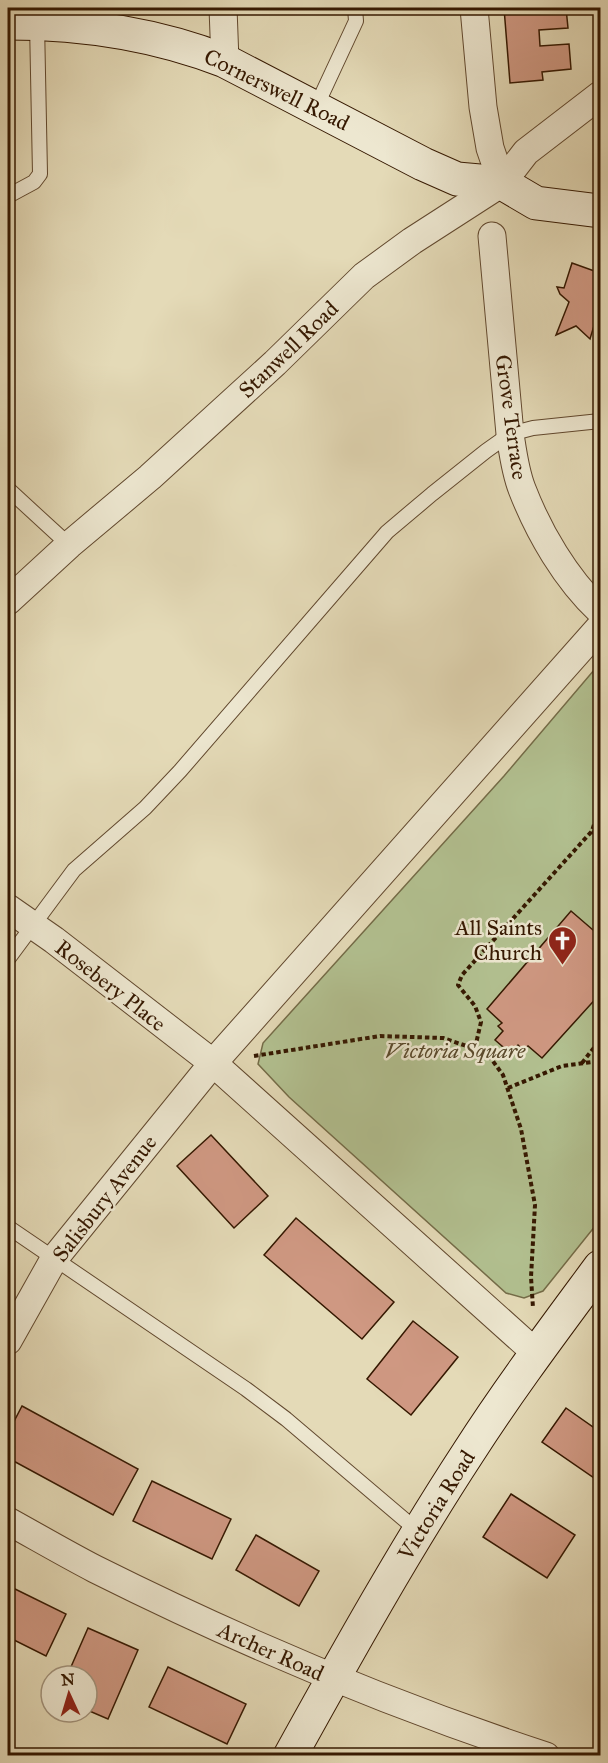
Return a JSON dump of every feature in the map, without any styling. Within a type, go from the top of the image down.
[{"type":"street","points":[[223,8],[225,61]]},
{"type":"street","points":[[474,8],[483,107],[490,148],[502,183],[537,203],[600,211]]},
{"type":"street","name":"Cornerswell Road","points":[[22,23],[100,24],[198,50],[225,61],[423,164],[457,179],[502,183]]},
{"type":"street","name":"Stanwell Road","points":[[8,601],[267,371],[364,276],[412,241],[502,183],[526,152],[600,94]]},
{"type":"street","name":"Grove Terrace","points":[[492,236],[514,463],[522,489],[550,547],[572,579],[600,611]]},
{"type":"street","points":[[536,1353],[213,1063],[600,627]]},
{"type":"street","name":"Rosebery Place","points":[[8,908],[54,940],[213,1063]]},
{"type":"street","name":"Salisbury Avenue","points":[[8,1341],[54,1259],[213,1063]]},
{"type":"street","name":"Victoria Road","points":[[290,1755],[333,1678],[468,1452],[536,1353],[600,1267]]},
{"type":"street","name":"Archer Road","points":[[8,1521],[94,1569],[254,1644],[333,1678],[472,1731],[546,1755]]},
{"type":"lane","points":[[316,107],[356,21],[355,8]]},
{"type":"lane","points":[[8,196],[34,182],[40,174],[22,23]]},
{"type":"lane","points":[[8,959],[74,870],[145,808],[180,771],[387,532],[510,434],[533,428],[600,421]]},
{"type":"lane","points":[[8,489],[69,545]]},
{"type":"lane","points":[[8,1227],[246,1389],[286,1419],[419,1532]]},
{"type":"path","points":[[475,1048],[481,1022],[475,1006],[458,985],[462,975],[592,831],[600,805]]},
{"type":"path","points":[[592,831],[600,839]]},
{"type":"path","points":[[213,1063],[294,1048],[380,1036],[443,1038],[487,1053],[503,1075],[521,1129],[535,1205],[531,1277],[533,1310]]},
{"type":"path","points":[[582,1063],[600,1040]]},
{"type":"path","points":[[508,1088],[562,1066],[600,1060]]},
{"type":"green space","name":"Victoria Square","points":[[600,663],[600,1220],[543,1291],[524,1298],[506,1293],[289,1097],[258,1064],[263,1043],[504,776]]},
{"type":"building","points":[[504,8],[566,8],[568,28],[539,30],[540,46],[569,44],[571,69],[542,72],[543,80],[510,83]]},
{"type":"building","points":[[572,263],[600,273],[600,310],[590,339],[576,326],[556,335],[569,302],[560,294],[557,287],[564,288]]},
{"type":"building","name":"All Saints Church","points":[[571,911],[600,936],[600,994],[542,1058],[528,1046],[523,1050],[518,1045],[510,1053],[495,1040],[503,1031],[498,1026],[502,1023],[487,1009]]},
{"type":"building","points":[[211,1135],[268,1196],[234,1228],[177,1166]]},
{"type":"building","points":[[296,1218],[394,1302],[362,1339],[264,1255]]},
{"type":"building","points":[[413,1321],[458,1357],[411,1415],[367,1379]]},
{"type":"building","points":[[22,1406],[138,1469],[113,1515],[8,1458],[8,1433]]},
{"type":"building","points":[[566,1408],[600,1432],[600,1482],[542,1442]]},
{"type":"building","points":[[152,1481],[231,1519],[212,1559],[133,1521]]},
{"type":"building","points":[[511,1494],[575,1535],[547,1578],[483,1537]]},
{"type":"building","points":[[256,1535],[319,1571],[299,1606],[236,1570]]},
{"type":"building","points":[[13,1588],[66,1614],[46,1656],[8,1637],[8,1598]]},
{"type":"building","points":[[88,1628],[138,1650],[108,1719],[99,1715],[99,1664],[72,1664]]},
{"type":"building","points":[[168,1667],[246,1704],[227,1744],[149,1707]]},
{"type":"place","name":"All Saints Church","points":[[563,966]]}]
